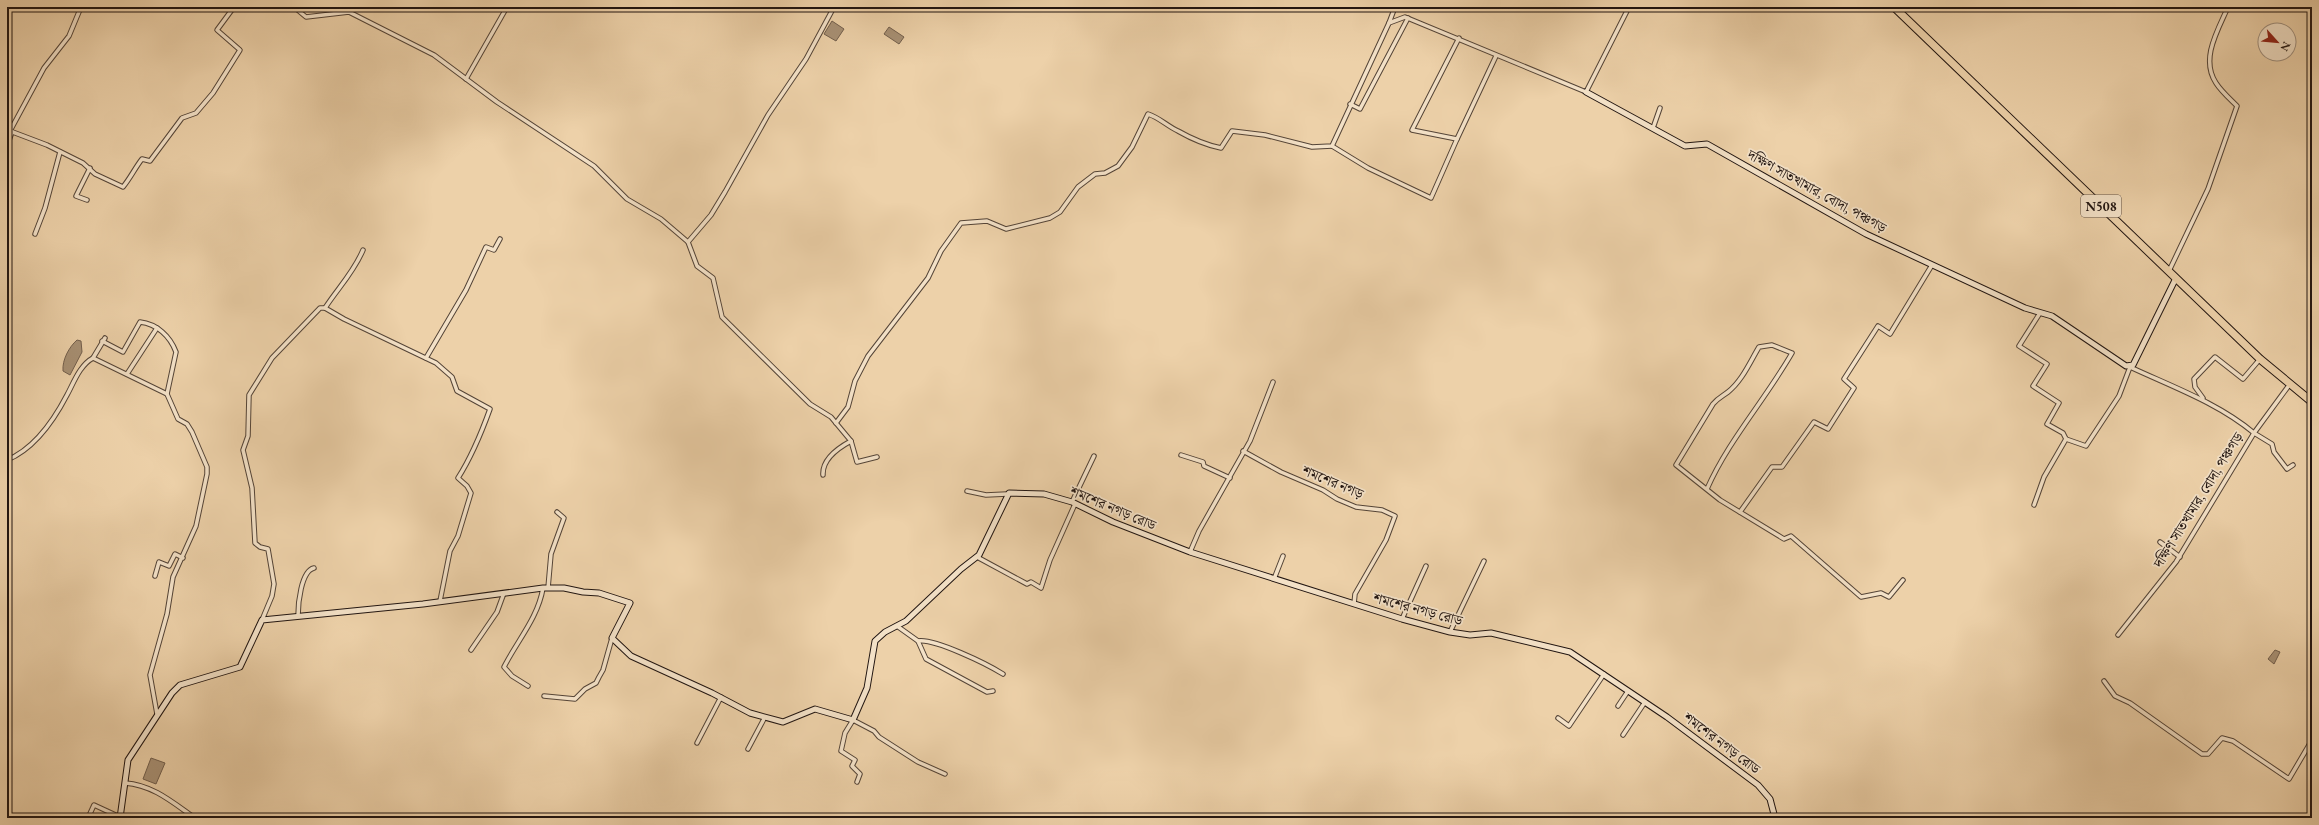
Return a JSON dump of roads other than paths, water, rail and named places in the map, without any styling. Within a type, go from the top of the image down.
[{"type":"highway","name":"N508","points":[[1894,7],[2260,359],[2312,402]]},
{"type":"street","points":[[7,146],[12,132],[10,132],[26,99],[44,68],[69,36],[81,7]]},
{"type":"street","points":[[12,132],[83,163],[95,174],[123,187],[135,173],[135,168],[142,159],[150,161],[182,118],[196,113],[213,93],[240,50],[217,30],[234,7]]},
{"type":"street","points":[[294,7],[306,17],[349,12],[434,55],[509,111],[594,166],[627,199],[661,219],[688,242],[698,266],[713,278],[722,317],[810,404],[836,423],[851,441],[857,462],[878,457]]},
{"type":"street","points":[[466,79],[507,7]]},
{"type":"street","points":[[688,242],[714,209],[768,115],[806,59],[834,7]]},
{"type":"street","points":[[1332,146],[1395,7]]},
{"type":"street","points":[[1586,92],[1629,7]]},
{"type":"street","points":[[2169,271],[2208,189],[2237,106],[2216,84],[2209,66],[2215,35],[2228,7]]},
{"type":"street","points":[[1350,104],[1360,109],[1408,18],[1405,17],[1389,23]]},
{"type":"street","name":"দক্ষিণ সাতখামার, বোদা, পঞ্চগড়","points":[[1408,18],[1459,38],[1496,56],[1586,92],[1685,146],[1707,144],[1866,234],[2040,313],[2052,316],[2126,366],[2234,417],[2254,434],[2272,444],[2274,452],[2287,469],[2293,466]]},
{"type":"street","points":[[1457,139],[1412,130],[1459,38]]},
{"type":"street","points":[[836,423],[848,407],[855,381],[868,356],[928,278],[941,251],[961,223],[988,221],[1006,229],[1050,218],[1060,212],[1078,187],[1095,174],[1105,173],[1118,166],[1132,147],[1148,114],[1163,120],[1176,131],[1206,145],[1221,148],[1232,131],[1265,135],[1312,147],[1332,146],[1368,168],[1431,198],[1496,56]]},
{"type":"street","points":[[1653,128],[1660,108]]},
{"type":"street","points":[[35,234],[45,208],[60,152]]},
{"type":"street","points":[[87,200],[76,196],[90,168]]},
{"type":"street","points":[[426,358],[466,290],[486,247],[494,250],[500,239]]},
{"type":"street","points":[[325,308],[334,293],[349,277],[363,250]]},
{"type":"street","points":[[1740,512],[1772,467],[1782,467],[1814,422],[1828,429],[1854,388],[1844,379],[1878,326],[1890,334],[1932,265]]},
{"type":"street","points":[[2040,313],[2019,346],[2047,364],[2033,386],[2059,403],[2047,424],[2063,433],[2066,439],[2086,446],[2119,396],[2130,367],[2176,278]]},
{"type":"street","points":[[88,818],[94,805],[120,818],[128,760],[157,714],[180,686],[200,678],[229,672],[240,667],[262,620],[272,596],[274,584],[268,549],[260,547],[255,543],[252,488],[243,450],[248,436],[249,395],[272,358],[320,308],[325,308],[344,319],[436,363],[452,377],[457,392],[490,409],[484,430],[458,478],[467,486],[471,493],[458,536],[450,551],[440,601]]},
{"type":"street","points":[[7,460],[18,454],[39,437],[66,397],[86,362],[93,358],[103,340],[123,352],[140,322],[148,323],[166,334],[176,352],[167,394],[178,418],[186,424],[192,432],[207,467],[196,526],[183,558],[173,577],[167,614],[150,675],[157,714]]},
{"type":"street","points":[[127,374],[156,328]]},
{"type":"street","points":[[1707,490],[1718,465],[1774,384],[1792,353],[1772,345],[1759,347],[1743,374],[1728,392],[1713,404],[1691,437],[1676,465],[1707,490],[1740,512],[1784,539],[1791,536],[1861,597],[1882,593],[1889,597],[1903,580]]},
{"type":"street","points":[[93,358],[167,394]]},
{"type":"street","points":[[2203,398],[2195,387],[2194,379],[2215,358],[2243,378],[2260,359]]},
{"type":"street","points":[[1190,552],[1199,531],[1230,478],[1254,430],[1273,382]]},
{"type":"street","name":"দক্ষিণ সাতখামার, বোদা, পঞ্চগড়","points":[[2118,635],[2180,557],[2254,434],[2290,384]]},
{"type":"street","points":[[2034,505],[2044,477],[2066,439]]},
{"type":"street","points":[[823,475],[822,468],[836,449],[851,441]]},
{"type":"street","name":"শমশের নগড়","points":[[1243,451],[1281,472],[1323,490],[1337,499],[1356,507],[1382,510],[1395,516],[1386,540],[1356,594],[1354,604]]},
{"type":"street","points":[[1181,455],[1203,462],[1204,466],[1230,478]]},
{"type":"street","points":[[977,557],[1027,584],[1031,582],[1041,588],[1050,560],[1094,456]]},
{"type":"street","points":[[857,782],[860,774],[852,766],[855,760],[841,751],[845,733],[853,720],[867,688],[875,640],[906,621],[960,569],[977,557],[982,550],[1008,493],[986,495],[967,491]]},
{"type":"street","name":"শমশের নগড় রোড","points":[[1008,493],[1044,494],[1074,503],[1113,522],[1190,552],[1402,619],[1470,636],[1491,633],[1570,652],[1645,702],[1758,785],[1770,799],[1775,818]]},
{"type":"street","points":[[528,686],[512,676],[504,667],[514,646],[530,625],[546,588],[551,554],[564,518],[557,512]]},
{"type":"street","points":[[2160,542],[2180,557]]},
{"type":"street","points":[[155,576],[159,562],[169,566],[175,554],[183,558]]},
{"type":"street","points":[[1274,579],[1282,556]]},
{"type":"street","points":[[1450,632],[1484,561]]},
{"type":"street","points":[[1402,619],[1426,566]]},
{"type":"street","points":[[298,616],[298,604],[305,574],[314,568]]},
{"type":"street","points":[[262,620],[546,588],[564,588],[583,592],[599,593],[630,603],[612,638],[603,670],[596,682],[585,689],[575,699],[544,696]]},
{"type":"street","points":[[471,650],[497,612],[504,593]]},
{"type":"street","points":[[897,626],[918,641],[926,659],[987,692],[992,690]]},
{"type":"street","points":[[612,638],[631,656],[721,697],[750,712],[783,722],[815,709],[853,720],[874,731],[887,743],[918,762],[945,774]]},
{"type":"street","points":[[918,641],[932,642],[983,662],[1003,674]]},
{"type":"street","points":[[1558,718],[1569,726],[1604,674]]},
{"type":"street","points":[[2104,681],[2115,696],[2130,703],[2202,754],[2208,754],[2222,738],[2233,741],[2289,779],[2312,740]]},
{"type":"street","points":[[1618,706],[1628,691]]},
{"type":"street","points":[[697,743],[721,697]]},
{"type":"street","points":[[1623,735],[1645,702]]},
{"type":"street","points":[[748,749],[766,717]]},
{"type":"street","points":[[125,783],[140,785],[158,792],[192,816]]}]
